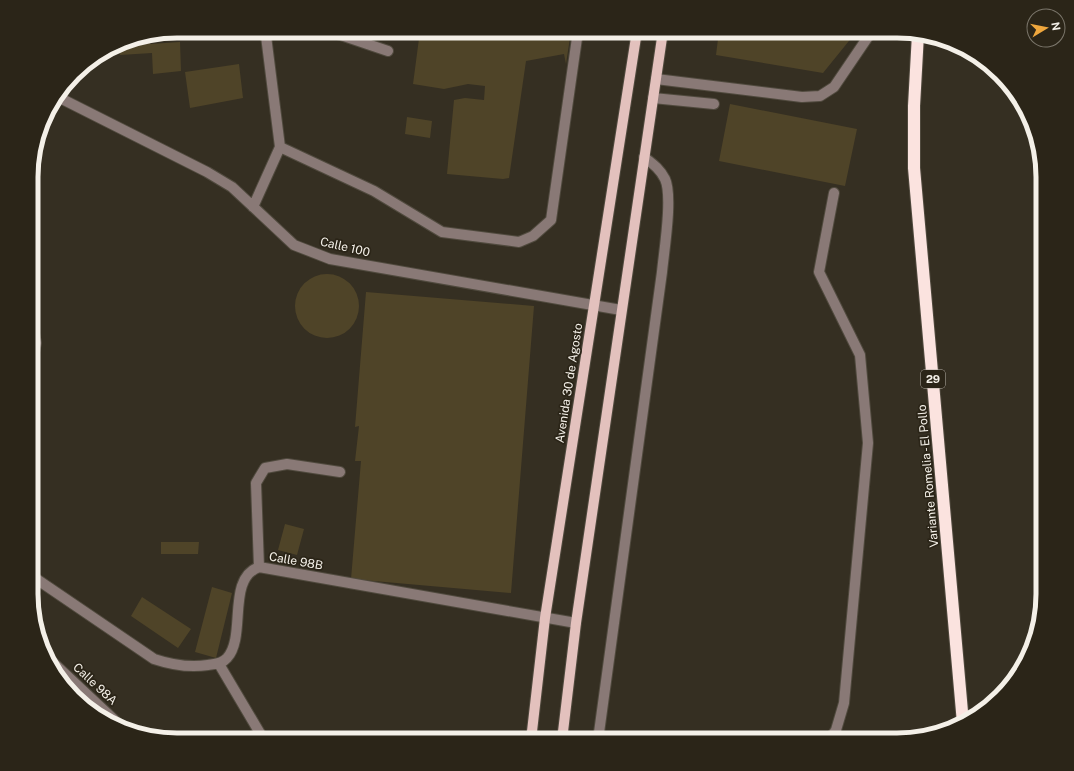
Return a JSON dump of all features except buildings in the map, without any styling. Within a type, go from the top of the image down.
[{"type":"highway","name":"Variante Romelia - El Pollo","points":[[918,40],[914,106],[914,168],[963,716]]},
{"type":"main road","name":"Avenida 30 de Agosto","points":[[532,733],[545,618],[636,38]]},
{"type":"main road","points":[[563,733],[576,623],[662,38]]},
{"type":"street","points":[[253,206],[280,147],[264,38]]},
{"type":"street","points":[[350,38],[388,51]]},
{"type":"street","points":[[280,147],[374,191],[442,232],[519,242],[533,236],[551,220],[577,38]]},
{"type":"street","points":[[656,79],[802,97],[820,96],[834,87],[867,38]]},
{"type":"street","points":[[653,98],[714,104]]},
{"type":"street","name":"Calle 100","points":[[62,99],[207,172],[232,187],[294,245],[330,259],[621,310]]},
{"type":"street","points":[[599,733],[663,265],[668,200],[666,181],[657,167],[644,157]]},
{"type":"street","points":[[834,192],[818,272],[860,355],[868,443],[844,703],[834,733]]},
{"type":"street","points":[[259,567],[256,483],[265,468],[287,464],[340,472]]},
{"type":"street","name":"Calle 98B","points":[[219,664],[227,658],[234,641],[244,579],[249,573],[259,567],[576,623]]},
{"type":"street","points":[[38,580],[154,658],[172,665],[197,667],[219,664],[260,733]]},
{"type":"street","name":"Calle 98A","points":[[60,669],[109,715]]}]
